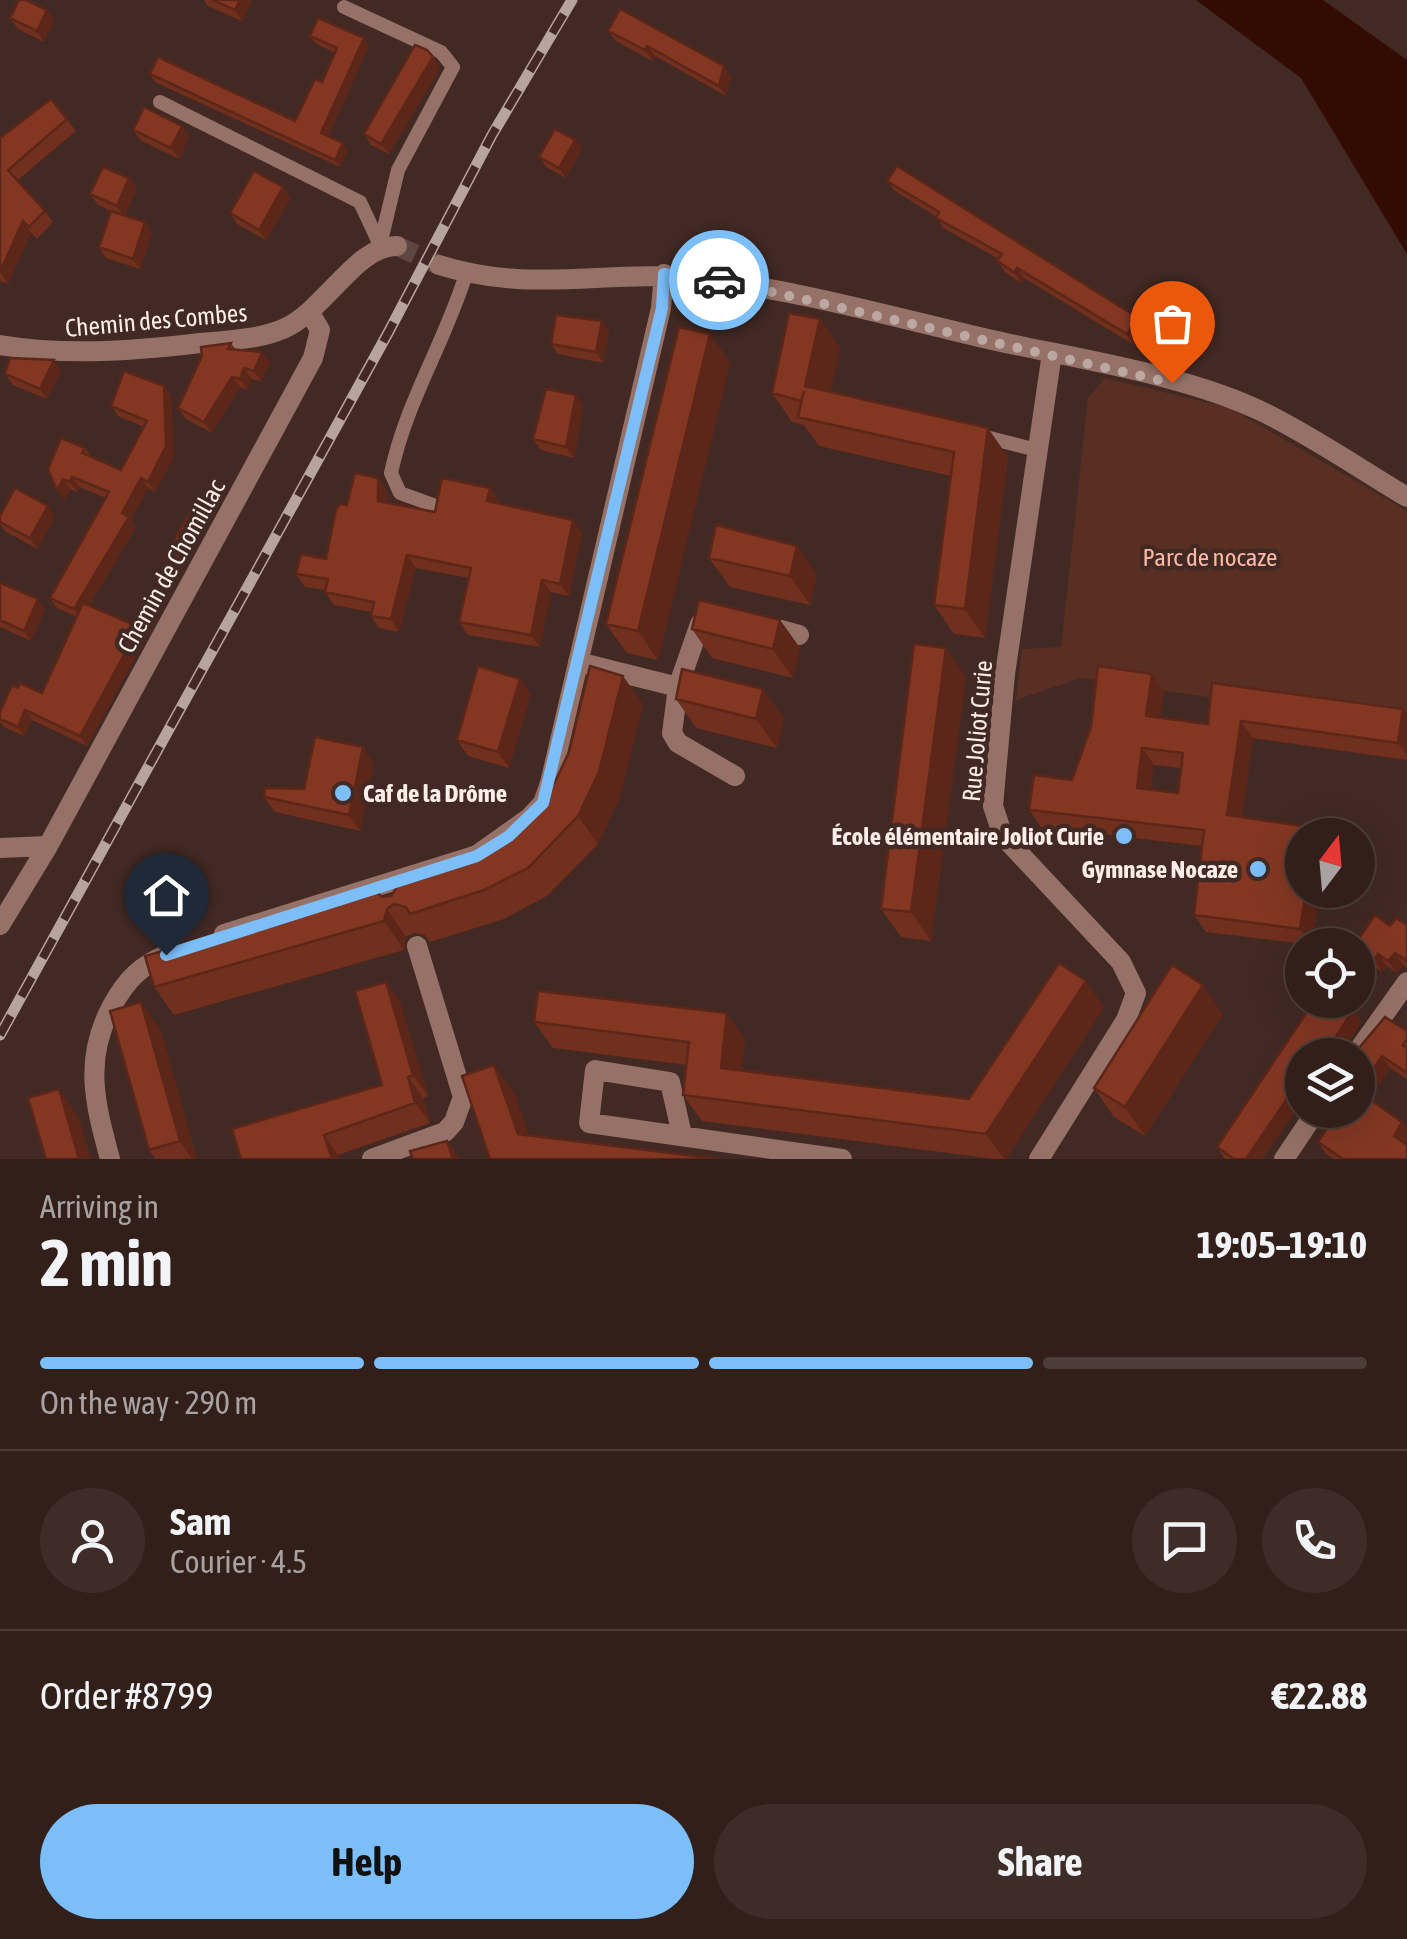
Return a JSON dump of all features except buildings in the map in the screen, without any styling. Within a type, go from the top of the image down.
[{"type":"street","points":[[310,313],[357,268],[366,253],[389,245]]},
{"type":"street","points":[[439,265],[466,274],[549,283],[664,274],[724,281],[1052,353],[1186,386],[1262,412],[1407,496]]},
{"type":"street","points":[[110,1159],[93,1093],[92,1069],[99,1032],[129,977],[147,963],[200,942],[399,890],[477,856],[509,836],[543,803],[662,308],[664,274]]},
{"type":"street","name":"Chemin des Combes","points":[[0,346],[54,353],[127,352],[264,336],[310,313]]},
{"type":"street","name":"Chemin de Chomillac","points":[[0,925],[48,846],[313,358],[320,330],[310,313]]},
{"type":"street","name":"Rue Joliot Curie","points":[[1039,1159],[1126,1020],[1136,994],[1120,962],[1003,836],[995,819],[1005,674],[1052,353]]},
{"type":"street","points":[[735,776],[678,743],[672,733],[678,687],[700,624],[713,614],[799,635]]},
{"type":"street","points":[[578,662],[678,687]]},
{"type":"street","points":[[0,848],[48,846]]},
{"type":"street","points":[[372,1159],[445,1132],[454,1122],[462,1096],[417,946]]},
{"type":"street","points":[[1368,1038],[1407,982]]},
{"type":"street","points":[[682,1135],[670,1082],[596,1070],[589,1123],[842,1159]]},
{"type":"street","points":[[1284,1159],[1305,1128]]},
{"type":"lane","points":[[344,7],[441,52],[453,67],[398,170],[389,245]]},
{"type":"lane","points":[[160,102],[360,202],[389,245]]},
{"type":"lane","points":[[436,506],[400,493],[391,472],[421,379],[453,318],[466,274]]},
{"type":"lane","points":[[966,432],[1037,450]]},
{"type":"lane","points":[[0,907],[31,869]]},
{"type":"green space","name":"Parc de nocaze","points":[[1105,378],[1230,408],[1407,511],[1407,727],[1081,678],[1016,700],[1022,649],[1061,647],[1088,398]]},
{"type":"shaded area","points":[[1196,0],[1323,0],[1407,60],[1407,254],[1301,78]]},
{"type":"tunnel","points":[[397,246],[439,265]]},
{"type":"railway","points":[[0,1035],[388,333],[492,135],[572,0]]},
{"type":"way so far","points":[[719,280],[1172,383]]},
{"type":"place","name":"Caf de la Drôme","points":[[343,793]]},
{"type":"place","name":"École élémentaire Joliot Curie","points":[[1124,836]]},
{"type":"place","name":"Gymnase Nocaze","points":[[1258,869]]},
{"type":"route","points":[[166,955],[477,856],[509,836],[543,803],[662,308],[664,274],[719,280]]}]
